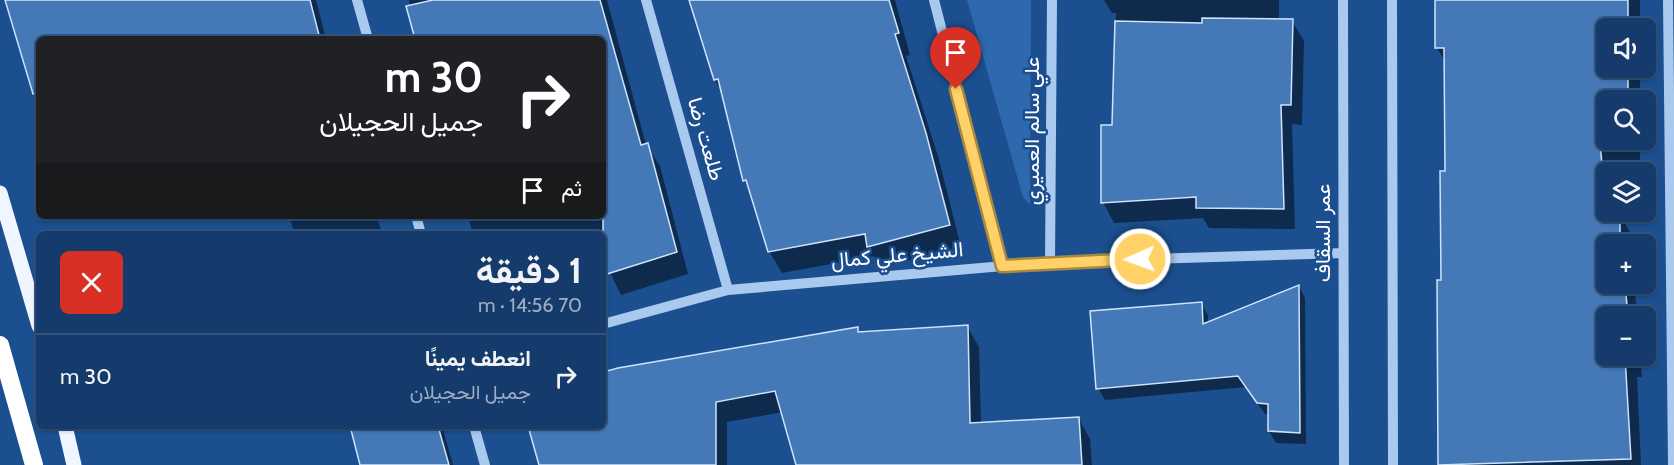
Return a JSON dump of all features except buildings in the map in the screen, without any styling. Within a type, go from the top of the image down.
[{"type":"highway","points":[[0,345],[34,465]]},
{"type":"main road","points":[[0,193],[36,317]]},
{"type":"main road","points":[[66,429],[74,465]]},
{"type":"street","points":[[357,0],[367,36]]},
{"type":"street","name":"طلعت رضا","points":[[646,0],[728,290]]},
{"type":"street","points":[[934,0],[1002,266]]},
{"type":"street","name":"علي سالم العميري","points":[[1050,262],[1052,0]]},
{"type":"street","name":"عمر السقاف","points":[[1343,0],[1344,465]]},
{"type":"street","points":[[1392,0],[1393,465]]},
{"type":"street","points":[[1668,0],[1673,465]]},
{"type":"street","name":"الشيخ علي كمال","points":[[606,323],[728,290],[1050,262],[1343,253]]},
{"type":"street","points":[[475,429],[485,465]]},
{"type":"shaded area","points":[[967,0],[1031,0],[1030,205],[1023,197]]},
{"type":"route","points":[[956,89],[1002,266],[1140,259]]}]
